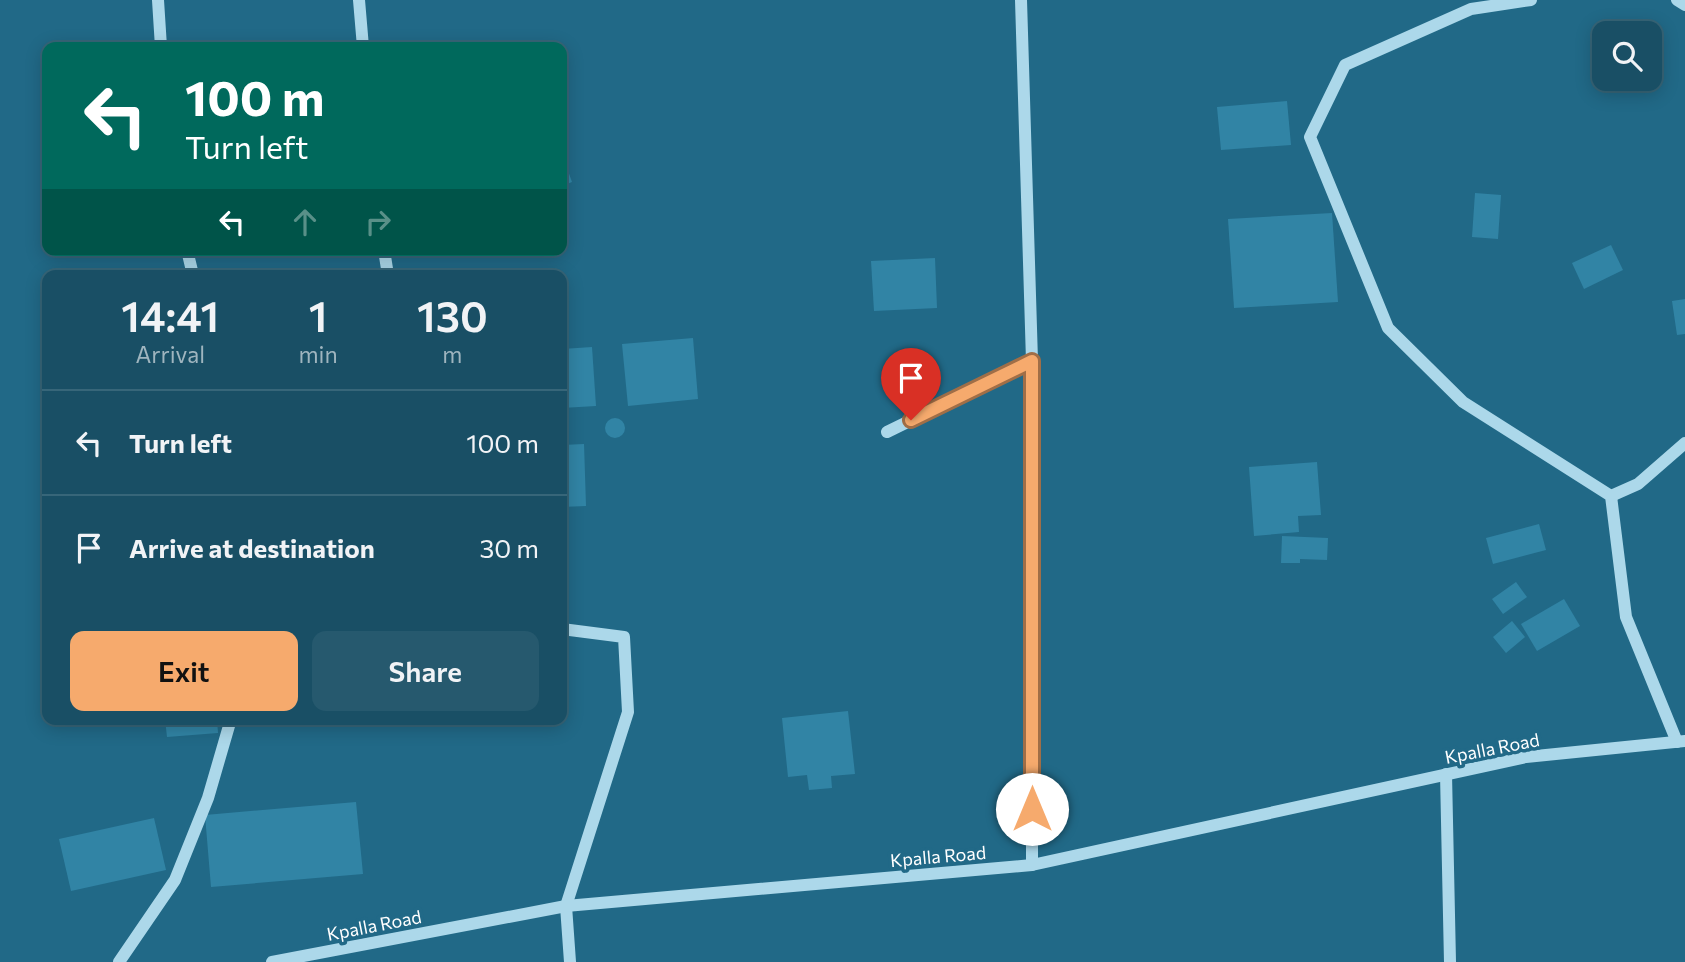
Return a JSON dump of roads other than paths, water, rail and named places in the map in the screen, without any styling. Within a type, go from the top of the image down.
[{"type":"street","points":[[158,0],[161,42]]},
{"type":"street","points":[[359,0],[363,42]]},
{"type":"street","points":[[1021,0],[1032,361],[1032,865]]},
{"type":"street","points":[[1531,0],[1471,9],[1345,65],[1310,136],[1388,328],[1463,402],[1611,496]]},
{"type":"street","points":[[1677,0],[1685,5]]},
{"type":"street","points":[[887,432],[1032,361]]},
{"type":"street","points":[[1611,496],[1637,484],[1685,443]]},
{"type":"street","points":[[1611,496],[1626,617],[1681,741]]},
{"type":"street","points":[[567,630],[624,637],[628,712],[566,906],[570,962]]},
{"type":"street","points":[[119,962],[175,880],[208,798],[229,725]]},
{"type":"street","name":"Kpalla Road","points":[[272,962],[566,906],[1032,865],[1526,757],[1681,741]]},
{"type":"street","points":[[1446,774],[1450,962]]}]
